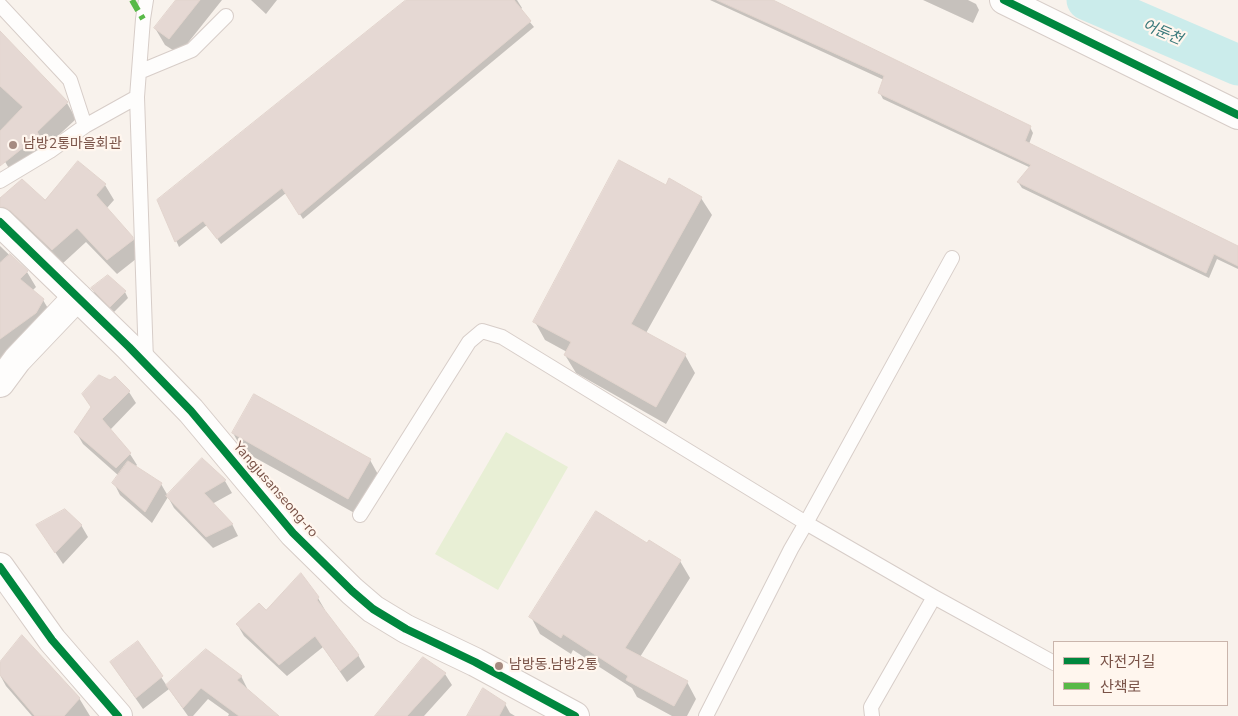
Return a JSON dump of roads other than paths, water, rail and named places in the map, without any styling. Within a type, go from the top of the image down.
[{"type":"street","points":[[1004,0],[1238,115]]},
{"type":"street","name":"Yangjusanseong-ro","points":[[0,222],[146,364],[191,411],[293,533],[352,591],[373,609],[406,630],[475,662],[575,716]]},
{"type":"street","points":[[0,383],[17,360],[77,297]]},
{"type":"street","points":[[0,567],[52,640],[118,716]]},
{"type":"lane","points":[[146,0],[142,19],[137,96],[146,364]]},
{"type":"lane","points":[[0,5],[70,80],[85,126]]},
{"type":"lane","points":[[138,72],[192,50],[226,16]]},
{"type":"lane","points":[[0,181],[50,151],[85,126],[137,96]]},
{"type":"lane","points":[[706,716],[791,549],[952,258]]},
{"type":"lane","points":[[360,515],[469,342],[482,331],[502,338],[806,523],[934,597],[1053,662]]},
{"type":"lane","points":[[872,716],[872,706],[934,597]]},
{"type":"waterway","name":"어둔천","points":[[1087,0],[1238,65]]},
{"type":"place","name":"남방2통마을회관","points":[[13,145]]},
{"type":"place","name":"남방동.남방2통","points":[[499,666]]}]
